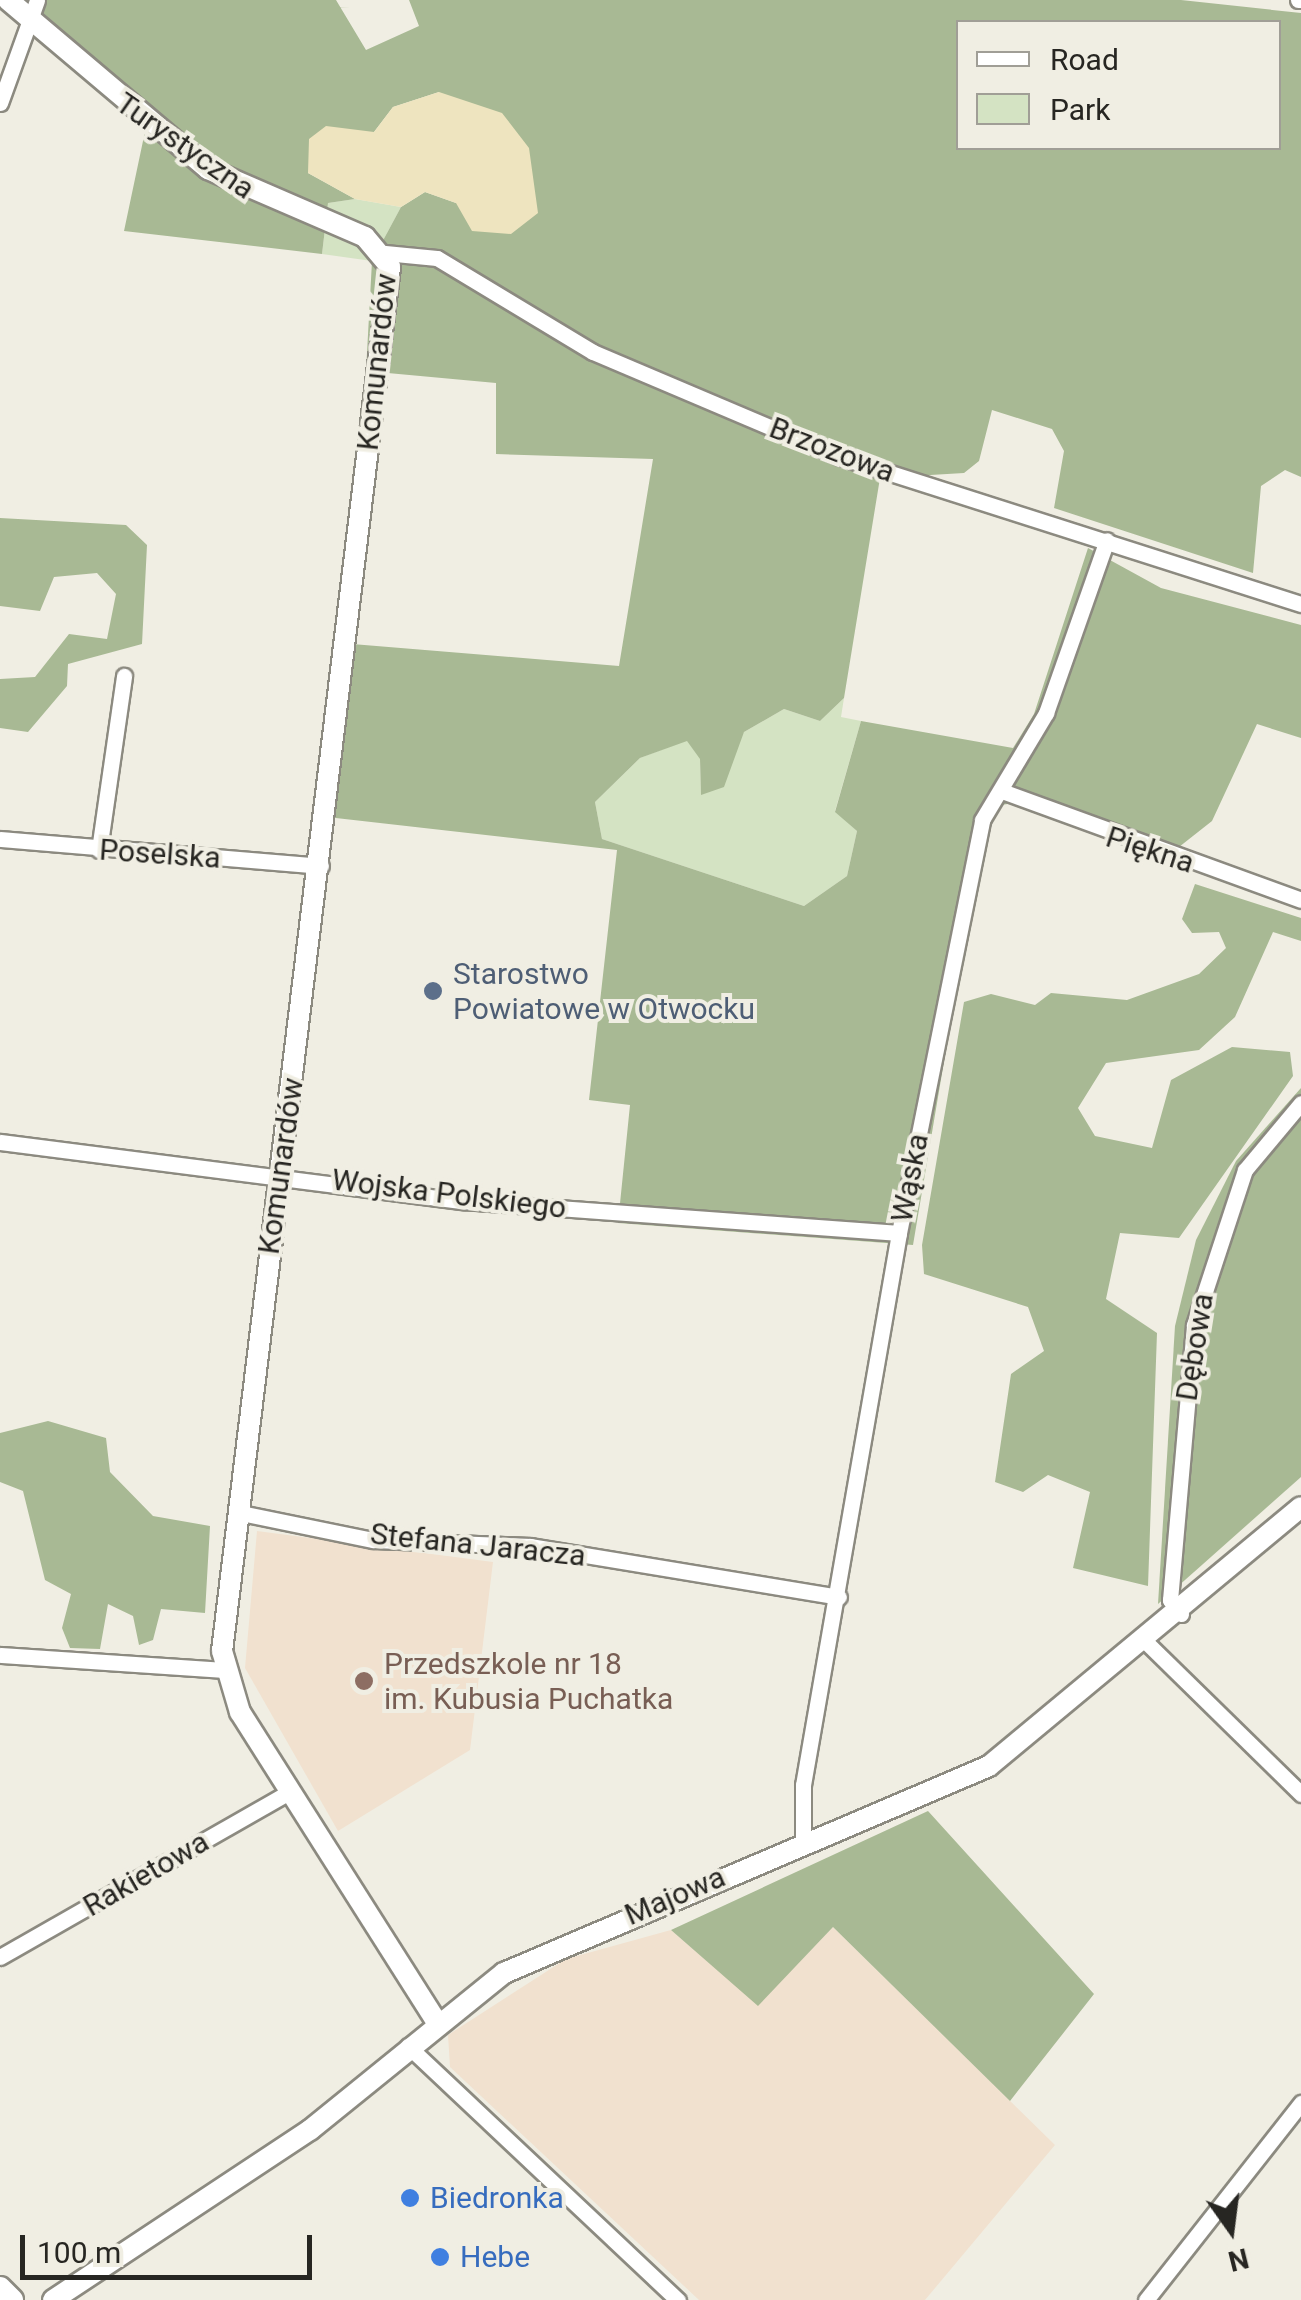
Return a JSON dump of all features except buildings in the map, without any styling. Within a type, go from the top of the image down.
[{"type":"main road","points":[[0,2288],[12,2300]]},
{"type":"street","name":"Turystyczna","points":[[8,0],[28,22],[208,168],[385,254]]},
{"type":"street","points":[[0,103],[37,0]]},
{"type":"street","name":"Brzozowa","points":[[385,254],[437,258],[539,326],[778,434],[1301,604]]},
{"type":"street","name":"Komunardów","points":[[224,1670],[236,1512],[321,866],[385,254]]},
{"type":"street","name":"Wąska","points":[[803,1842],[803,1785],[839,1597],[899,1233],[982,820],[1046,713],[1107,540]]},
{"type":"street","points":[[98,850],[124,676]]},
{"type":"street","name":"Piękna","points":[[1002,792],[1301,900]]},
{"type":"street","name":"Poselska","points":[[0,839],[321,866]]},
{"type":"street","name":"Dębowa","points":[[1181,1614],[1170,1600],[1194,1325],[1244,1170],[1301,1104]]},
{"type":"street","name":"Wojska Polskiego","points":[[0,1142],[280,1171],[462,1200],[899,1233]]},
{"type":"street","name":"Majowa","points":[[53,2300],[216,2199],[504,1973],[803,1842],[989,1766],[1147,1643],[1301,1507]]},
{"type":"street","name":"Stefana Jaracza","points":[[236,1512],[372,1540],[531,1546],[839,1597]]},
{"type":"street","points":[[1147,1643],[1301,1794]]},
{"type":"street","points":[[0,1655],[224,1670],[291,1791],[437,2022]]},
{"type":"street","name":"Rakietowa","points":[[0,1957],[291,1791]]},
{"type":"street","points":[[408,2046],[678,2300]]},
{"type":"street","points":[[1146,2300],[1301,2103]]},
{"type":"shaded area","name":"Przedszkole nr 18 im. Kubusia Puchatka","points":[[257,1531],[493,1562],[470,1750],[338,1831],[245,1668]]},
{"type":"shaded area","points":[[833,1927],[1055,2145],[925,2300],[699,2300],[450,2067],[448,2035],[566,1959],[671,1930],[758,2005]]},
{"type":"green space","points":[[8,0],[336,0],[366,50],[419,26],[409,0],[1181,0],[1301,13],[1301,477],[1285,470],[1261,486],[1253,573],[1054,508],[1064,451],[1052,429],[992,410],[979,461],[964,473],[880,478],[844,698],[820,721],[784,709],[744,732],[724,787],[701,795],[700,759],[687,741],[640,758],[595,802],[602,839],[804,906],[847,876],[857,831],[835,812],[861,721],[1013,748],[1034,714],[1088,548],[1161,588],[1301,625],[1301,738],[1257,724],[1212,821],[1179,847],[1036,800],[987,807],[913,1245],[618,1223],[630,1105],[589,1100],[617,850],[327,817],[340,643],[619,666],[653,459],[496,454],[496,383],[366,371],[372,261],[401,207],[425,192],[456,203],[439,92],[393,107],[374,132],[346,134],[308,173],[355,199],[328,203],[322,254],[124,231],[147,122]]},
{"type":"green space","points":[[355,199],[401,207],[372,261],[322,254],[328,203]]},
{"type":"green space","points":[[0,518],[126,525],[147,545],[142,644],[68,664],[67,686],[28,732],[0,728],[0,679],[35,677],[69,634],[107,639],[116,594],[97,573],[54,577],[40,611],[0,606]]},
{"type":"green space","points":[[844,698],[841,717],[861,721],[835,811],[857,831],[847,876],[804,906],[602,839],[595,802],[640,758],[687,740],[700,758],[701,794],[744,732],[784,709],[820,721]]},
{"type":"green space","points":[[1195,884],[1301,918],[1301,941],[1273,932],[1235,1017],[1199,1050],[1106,1063],[1078,1108],[1095,1136],[1152,1148],[1171,1080],[1232,1047],[1290,1052],[1293,1076],[1179,1238],[1120,1233],[1106,1299],[1157,1333],[1148,1586],[1073,1568],[1090,1492],[1048,1475],[1023,1492],[995,1482],[1011,1374],[1044,1351],[1028,1307],[924,1274],[922,1245],[964,1002],[991,994],[1035,1005],[1051,993],[1127,1000],[1199,974],[1226,948],[1219,932],[1192,933],[1182,919]]},
{"type":"green space","points":[[1301,1088],[1301,1477],[1158,1604],[1175,1326],[1196,1240],[1236,1161]]},
{"type":"green space","points":[[48,1421],[106,1438],[110,1472],[153,1516],[210,1526],[205,1613],[161,1609],[153,1640],[139,1645],[133,1616],[108,1604],[100,1649],[70,1648],[62,1628],[71,1594],[45,1580],[23,1491],[0,1482],[0,1433]]},
{"type":"green space","points":[[928,1811],[1094,1994],[1010,2101],[833,1927],[758,2006],[671,1930]]},
{"type":"sand","points":[[439,92],[502,113],[529,148],[538,213],[511,234],[472,231],[456,203],[425,192],[401,207],[355,199],[308,173],[309,139],[326,126],[374,132],[393,107]]},
{"type":"place","name":"Starostwo Powiatowe w Otwocku","points":[[433,991]]},
{"type":"place","name":"Przedszkole nr 18 im. Kubusia Puchatka","points":[[364,1681]]},
{"type":"place","name":"Biedronka","points":[[410,2198]]},
{"type":"place","name":"Hebe","points":[[440,2257]]}]
